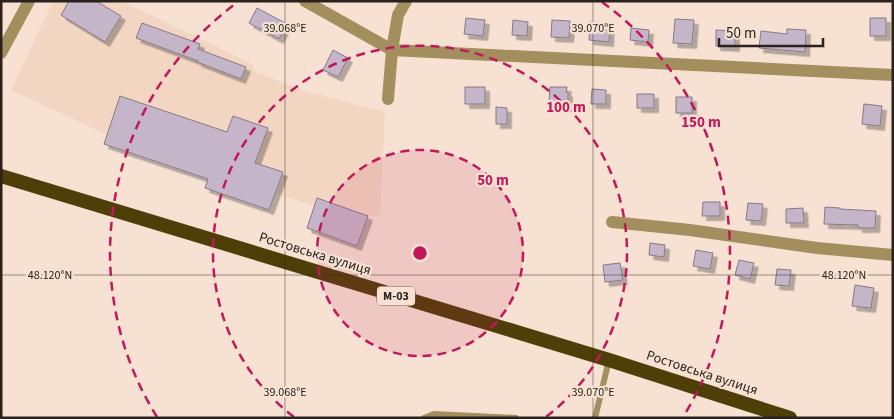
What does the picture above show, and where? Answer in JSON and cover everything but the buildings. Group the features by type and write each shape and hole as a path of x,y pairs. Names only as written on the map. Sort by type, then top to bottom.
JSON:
{"highway":[{"name":"Ростовська вулиця","path":"1,176 609,360 790,418"}],"street":[{"path":"1,53 29,1"},
{"path":"305,1 392,50 893,75"},
{"path":"388,99 392,50 398,15 406,1"},
{"path":"612,222 690,230 817,248 893,255"}],"lane":[{"path":"595,418 609,360"},
{"path":"424,418 434,414 516,418"}],"shaded area":[{"path":"53,1 122,1 252,64 255,72 305,91 385,112 380,215 368,216 357,246 307,228 314,206 276,193 269,210 205,188 209,177 107,135 11,90"}]}
